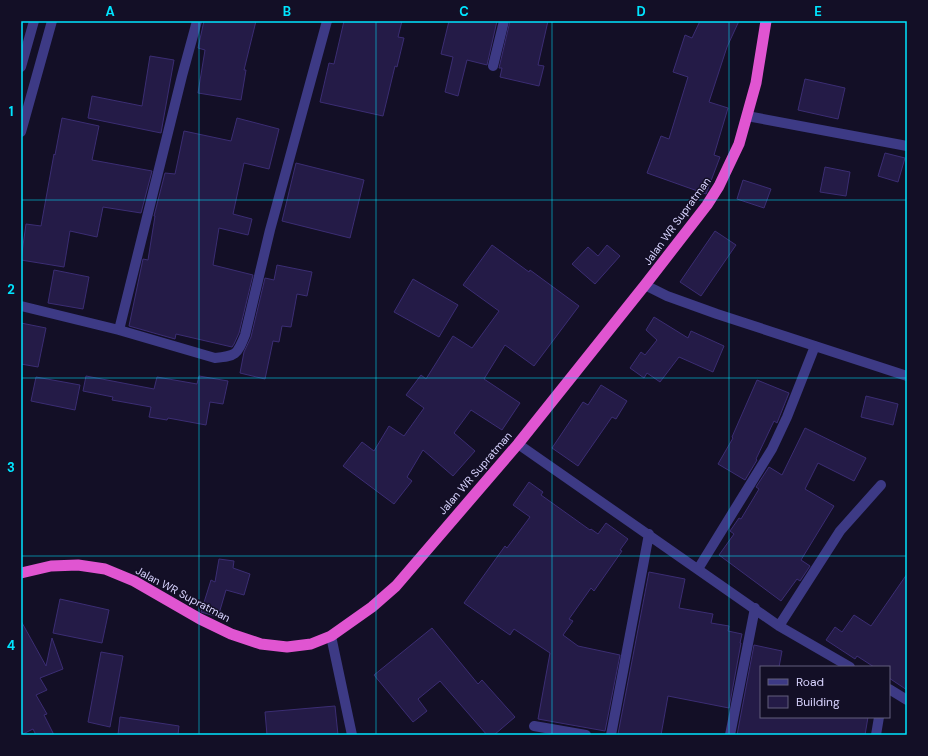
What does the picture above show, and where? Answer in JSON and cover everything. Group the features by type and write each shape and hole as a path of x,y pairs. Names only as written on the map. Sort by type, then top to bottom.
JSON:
{"highway":[{"name":"Jalan WR Supratman","path":"21,573 51,566 78,565 105,569 134,581 200,619 231,634 261,644 287,647 311,644 331,636 372,607 396,586 518,444 645,286 707,205 719,186 739,144 756,83 766,21"}],"street":[{"path":"21,132 52,21"},
{"path":"119,330 197,21"},
{"path":"21,306 119,330 215,358 230,357 239,351 245,335 270,230 327,21"},
{"path":"493,66 504,21"},
{"path":"21,67 33,25 48,34"},
{"path":"747,116 907,146"},
{"path":"645,286 717,314 907,376"},
{"path":"698,569 772,449 787,418 815,346"},
{"path":"518,444 780,626 848,666"},
{"path":"780,626 840,531 881,485"},
{"path":"611,735 649,534"},
{"path":"730,735 755,608"},
{"path":"331,636 352,735"},
{"path":"890,691 907,700"},
{"path":"876,735 879,718"},
{"path":"534,726 586,735"}],"building":[{"path":"204,21 256,21 244,70 246,70 241,100 198,93 205,50 198,48"},
{"path":"344,21 402,21 398,37 404,38 397,67 395,66 383,116 320,102 329,63 334,64"},
{"path":"449,21 497,21 487,65 467,60 458,96 445,92 453,57 441,54"},
{"path":"510,21 548,21 538,65 544,66 539,86 500,77 502,68 499,68"},
{"path":"700,21 739,21 727,47 709,102 728,108 714,155 720,157 706,194 647,173 661,136 669,139 688,77 673,72 685,35 692,38"},
{"path":"150,56 174,60 161,133 88,118 92,96 142,106"},
{"path":"805,79 845,88 838,119 798,110"},
{"path":"62,118 99,126 92,160 152,171 141,213 103,207 97,237 70,231 64,267 21,260 26,224 41,226"},
{"path":"237,118 279,129 269,169 244,163 233,214 252,219 248,235 219,228 213,265 253,275 239,333 234,344 232,347 176,334 175,339 129,326 143,259 148,260 154,216 165,173 175,174 184,131 231,141"},
{"path":"885,153 905,158 898,182 878,176"},
{"path":"296,163 364,180 350,238 282,221"},
{"path":"825,167 850,172 846,196 820,192"},
{"path":"743,180 771,189 764,208 737,199"},
{"path":"715,231 736,245 701,296 680,282"},
{"path":"492,245 529,272 530,270 579,306 534,366 505,345 484,379 520,403 502,430 471,410 454,433 475,451 453,476 423,450 407,477 412,481 394,504 343,466 362,442 374,451 389,426 404,436 424,408 406,395 421,375 426,379 453,336 472,348 499,311 463,285"},
{"path":"607,245 620,256 595,284 572,264 588,247 598,256"},
{"path":"277,265 312,272 307,296 297,294 291,327 282,326 279,342 273,341 265,379 240,373 244,352 251,337 265,278 274,280"},
{"path":"54,270 89,277 83,309 48,303"},
{"path":"413,279 458,305 439,337 394,312"},
{"path":"654,317 688,338 691,331 724,346 713,372 679,357 660,382 647,373 644,378 630,368 641,352 645,355 657,340 646,330"},
{"path":"21,323 46,328 38,367 21,364"},
{"path":"86,376 154,389 157,377 197,384 199,376 228,381 223,404 210,402 206,425 168,418 167,420 149,417 151,407 112,400 113,397 83,391"},
{"path":"36,377 80,385 75,410 31,401"},
{"path":"757,380 789,393 777,423 774,421 756,459 757,460 745,480 718,464 733,438 732,437"},
{"path":"601,385 627,401 616,419 612,417 578,466 552,448 583,402 588,405"},
{"path":"866,396 898,404 893,425 861,417"},
{"path":"805,428 866,458 854,481 818,463 805,489 834,506 801,560 810,566 800,581 797,579 781,601 719,555 734,534 730,531 739,518 741,519 759,489 756,487 769,467 782,475"},
{"path":"529,482 543,492 541,495 590,530 591,529 598,534 606,523 628,539 620,550 622,551 594,591 591,588 569,619 573,621 563,635 578,646 620,655 605,731 538,719 550,653 514,629 510,635 464,603 505,546 507,548 530,517 513,505"},
{"path":"219,559 234,561 233,568 250,574 244,595 226,590 218,617 201,612 211,580 215,582"},
{"path":"649,572 685,579 679,608 713,614 711,623 729,626 728,631 742,634 729,708 668,696 661,735 618,734"},
{"path":"907,574 907,690 890,679 890,666 872,666 857,656 855,659 826,640 835,627 842,632 854,615 871,626"},
{"path":"60,599 109,610 102,643 53,633"},
{"path":"21,621 46,666 52,638 63,669 40,678 47,690 36,695 47,714 44,715 54,735 36,735 33,729 21,735"},
{"path":"432,628 478,684 482,680 515,717 494,735 487,735 440,681 418,699 427,711 413,722 374,675"},
{"path":"754,645 782,651 779,666 760,666 760,718 868,718 865,735 737,735"},
{"path":"101,652 123,656 110,727 88,722"},
{"path":"335,706 338,735 267,735 265,712"},
{"path":"120,717 179,726 178,735 118,735"}]}
